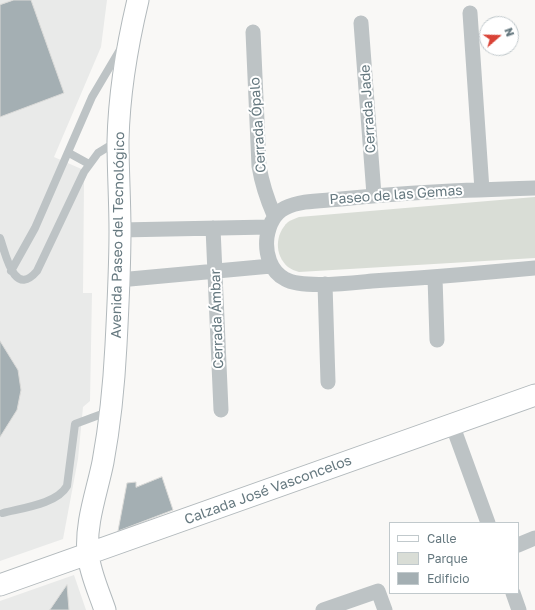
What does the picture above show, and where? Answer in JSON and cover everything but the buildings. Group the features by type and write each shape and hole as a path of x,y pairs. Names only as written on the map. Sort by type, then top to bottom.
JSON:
{"main road":[{"name":"Avenida Paseo del Tecnológico","path":"105,610 95,582 88,554 90,523 111,411 119,280 120,230 118,141 122,84 130,33 138,0"},
{"name":"Calzada José Vasconcelos","path":"0,585 535,395"}],"street":[{"path":"470,13 482,190"},
{"name":"Cerrada Jade","path":"361,22 374,195"},
{"name":"Cerrada Ópalo","path":"253,32 259,166 272,221"},
{"name":"Paseo de las Gemas","path":"120,230 213,228 272,221 285,208 298,204 374,195 535,188"},
{"path":"272,221 267,239 267,251 271,266 276,274 286,280 299,283 325,284 435,277 535,268"},
{"name":"Cerrada Ámbar","path":"213,228 221,410"},
{"path":"119,280 271,266"},
{"path":"435,277 437,340"},
{"path":"325,284 328,382"},
{"path":"452,424 488,522"},
{"path":"519,545 535,538"},
{"path":"323,610 378,591 385,610"},
{"path":"513,594 519,610"}],"lane":[{"path":"11,271 35,228 69,153 92,97 130,33"},
{"path":"0,238 11,271 15,276 26,280 32,277 37,271 89,164 98,153 118,141"},
{"path":"69,153 89,164"},
{"path":"3,513 53,499 63,492 67,486 75,424 111,411"}],"shaded area":[{"path":"0,0 107,0 101,47 54,157 86,171 84,182 83,293 92,293 90,401 83,407 78,459 63,539 0,561"},
{"path":"74,575 86,610 0,610 0,601"}],"green space":[{"path":"535,197 535,258 299,272 288,267 283,262 278,251 279,238 284,227 288,222 299,217"}]}
